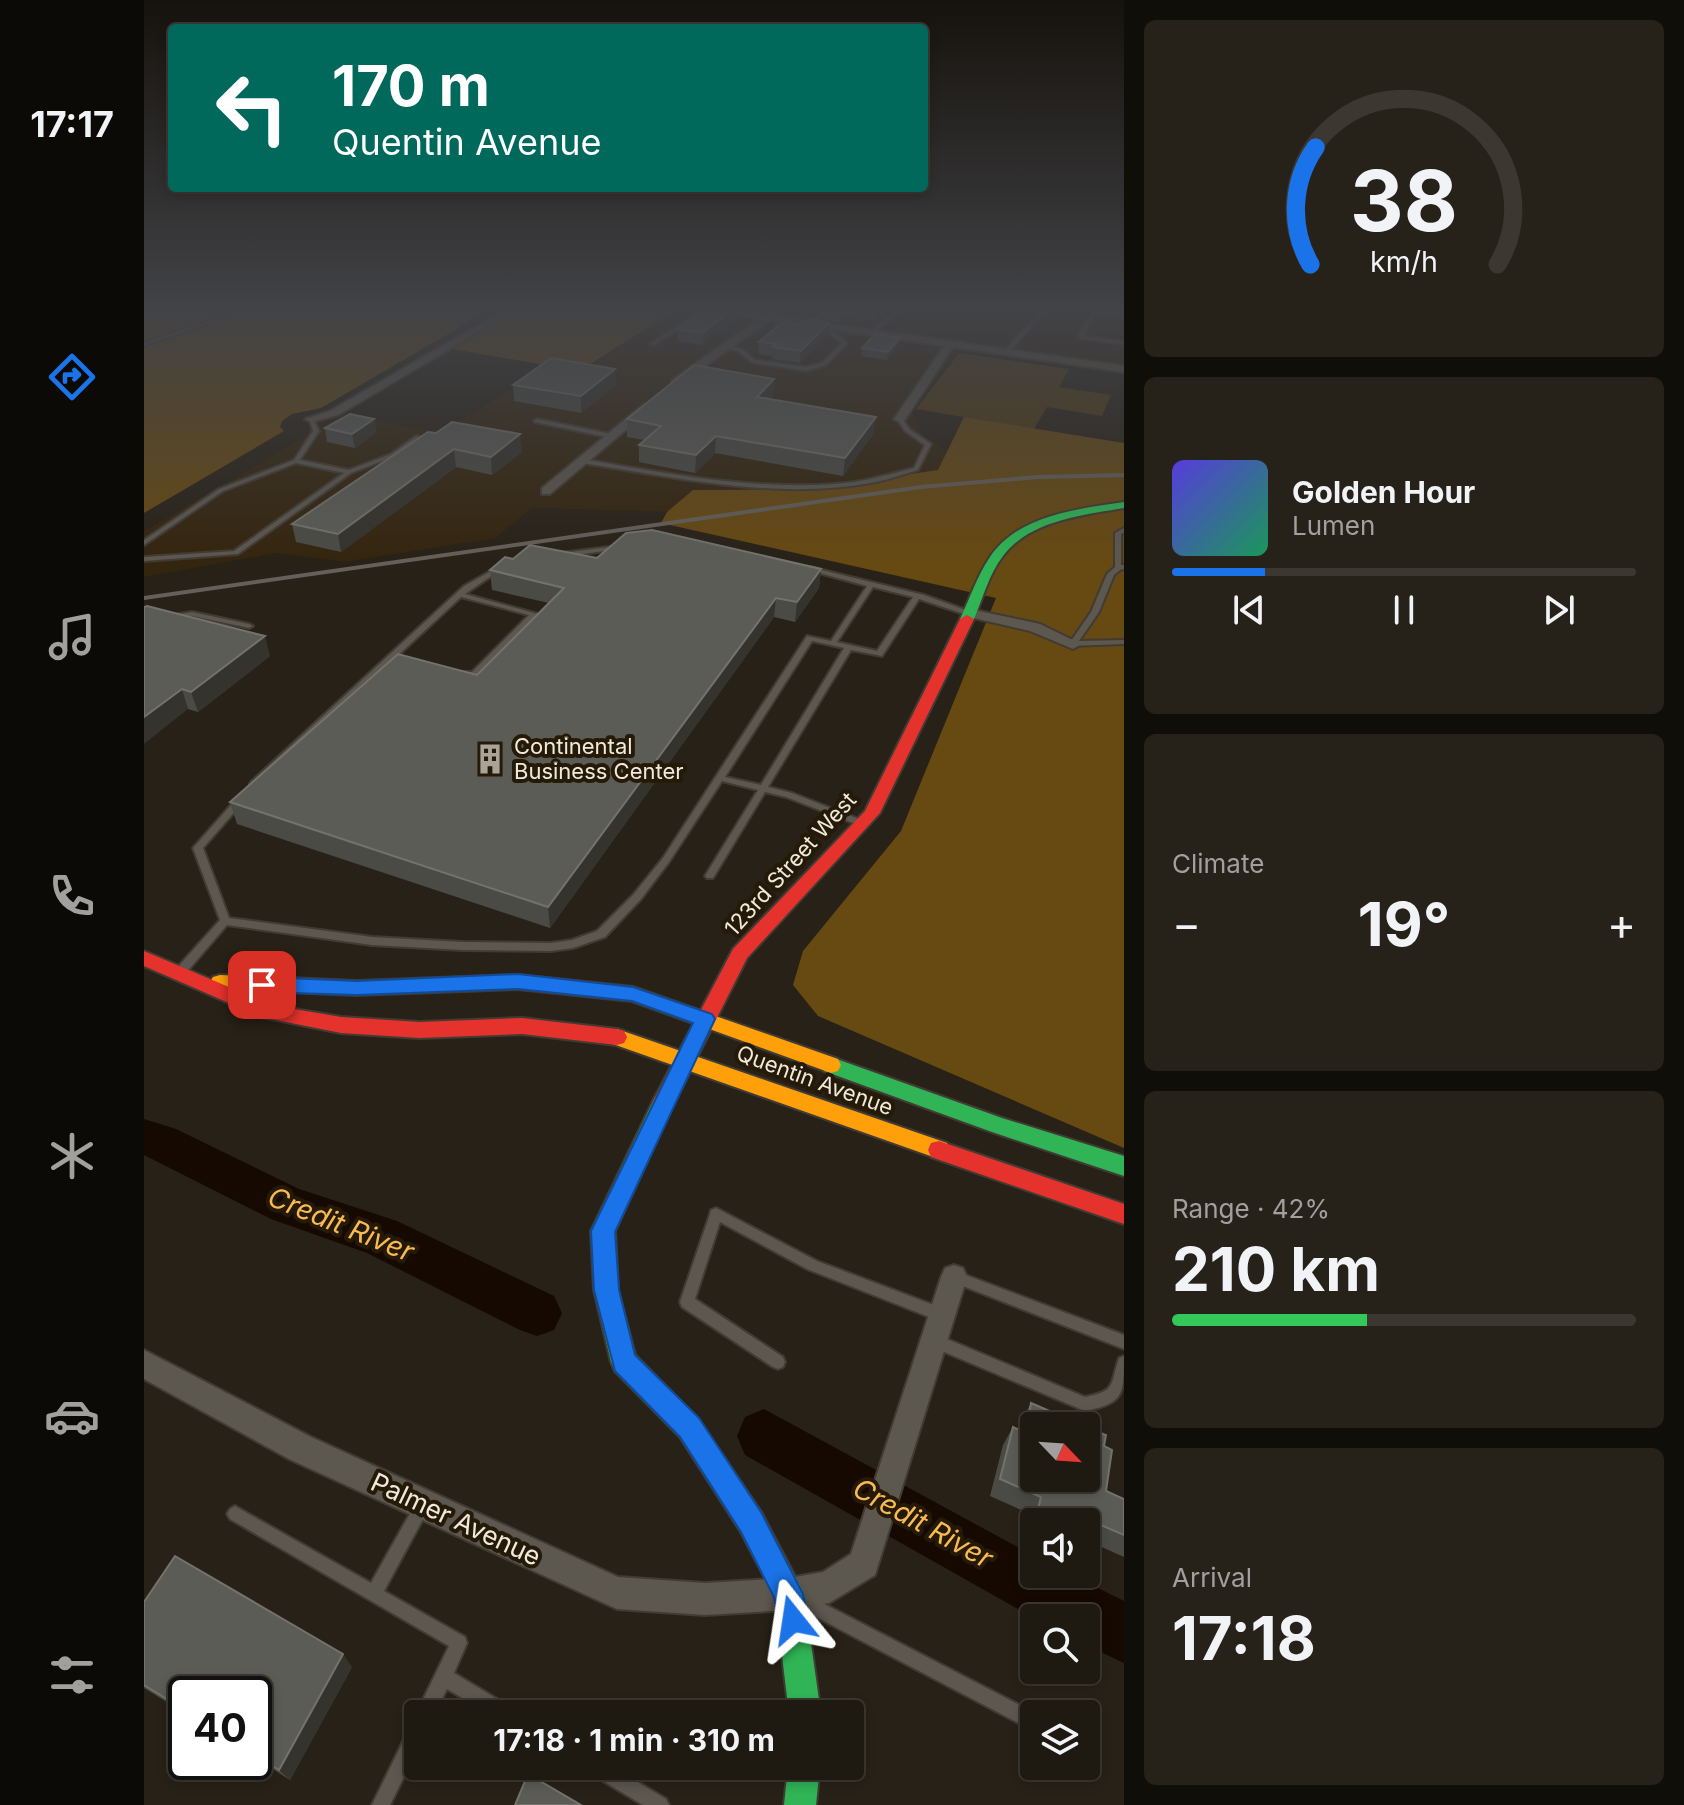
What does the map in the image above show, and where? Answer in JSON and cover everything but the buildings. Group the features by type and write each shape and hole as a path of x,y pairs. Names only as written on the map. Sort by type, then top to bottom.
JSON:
{"street":[{"path":"311,419 334,413 368,393"},
{"path":"900,419 917,393"},
{"path":"546,491 656,399"},
{"name":"123rd Street West","path":"805,1700 789,1594 751,1522 689,1428 624,1362 606,1290 603,1231 683,1059 740,954 872,813 1000,551 1021,533 1047,521 1124,505"},
{"path":"970,613 1035,627 1073,644"},
{"name":"Quentin Avenue","path":"144,958 203,981 268,1012 341,1025 420,1030 522,1026 611,1035 1124,1214"},
{"name":"Quentin Avenue","path":"203,981 357,988 518,982 633,994 1000,1126 1124,1166"},
{"name":"Palmer Avenue","path":"144,1364 300,1448 617,1593 705,1599 789,1594 829,1587 864,1564 954,1277"},
{"path":"800,1805 804,1780"}],"lane":[{"path":"296,461 316,431 311,419"},
{"path":"582,461 730,484 861,483 916,469 928,444 907,430 900,419"},
{"path":"537,421 611,436"},
{"path":"144,559 236,553 349,472 393,455 418,437"},
{"path":"144,543 221,490 296,461 349,472"},
{"path":"1073,644 1095,612 1111,574 1121,568 1118,533 1124,530"},
{"path":"551,556 631,546"},
{"path":"225,921 198,848 263,773 460,595 510,561"},
{"path":"805,568 917,596 970,613"},
{"path":"833,643 872,584"},
{"path":"449,671 474,674 534,614 460,595"},
{"path":"225,921 372,941 463,946 573,944 601,934 637,897 666,860 810,638 879,654 917,596"},
{"path":"168,618 192,614 249,626"},
{"path":"1073,644 1124,642"},
{"path":"710,876 849,647"},
{"path":"392,656 406,660"},
{"path":"719,778 789,795 863,824"},
{"path":"180,972 225,921"},
{"path":"778,1362 687,1302 716,1214 1085,1404 1106,1400 1114,1395 1121,1384 1124,1363"},
{"path":"954,1277 1124,1342"},
{"path":"374,1594 422,1504"},
{"path":"235,1514 459,1643 432,1700"},
{"path":"789,1594 1020,1715"},
{"path":"444,1677 483,1700"},
{"path":"381,1805 404,1758"},
{"path":"618,1780 660,1805"}],"shaded area":[{"path":"144,393 346,393 321,408 292,414 282,421 280,427 284,431 144,513"},
{"path":"504,393 925,393 912,411 921,433 946,451 944,469 878,486 694,490 671,512 532,508 495,538 346,562 277,553 144,577 144,531 344,414 441,433"},
{"path":"928,393 1111,395 1102,416 1047,407 1034,429 916,409"},
{"path":"964,417 1124,443 1124,1148 818,1016 793,985 803,951 901,831 996,598 661,523 667,512 693,490 808,489 938,470"}],"waterway":[{"name":"Credit River","path":"144,1137 161,1142 287,1205 380,1236 537,1313"},
{"name":"Credit River","path":"764,1436 996,1567 1124,1633"}],"railway":[{"path":"144,598 921,487 1038,477 1124,475"}],"traffic: fast":[{"path":"967,619 991,565 1013,539 1058,518 1124,505"},
{"path":"831,1065 1000,1126 1124,1166"},
{"path":"663,1103 603,1231 606,1290 624,1362 689,1428 751,1522 789,1594 803,1700"},
{"path":"800,1805 803,1780"}],"traffic: slow":[{"path":"220,982 357,988 518,982 633,994 831,1065"},
{"path":"617,1037 939,1150"}],"traffic: jam":[{"path":"663,1103 740,954 872,813 967,619"},
{"path":"144,958 268,1012 341,1025 420,1030 522,1026 617,1037"},
{"path":"939,1150 1124,1214"}],"place":[{"name":"Continental Business Center","path":"490,759"}],"route":[{"path":"262,985 357,988 518,982 633,994 705,1019 683,1059 603,1231 606,1290 624,1362 689,1428 751,1522 789,1594 793,1620"}]}
